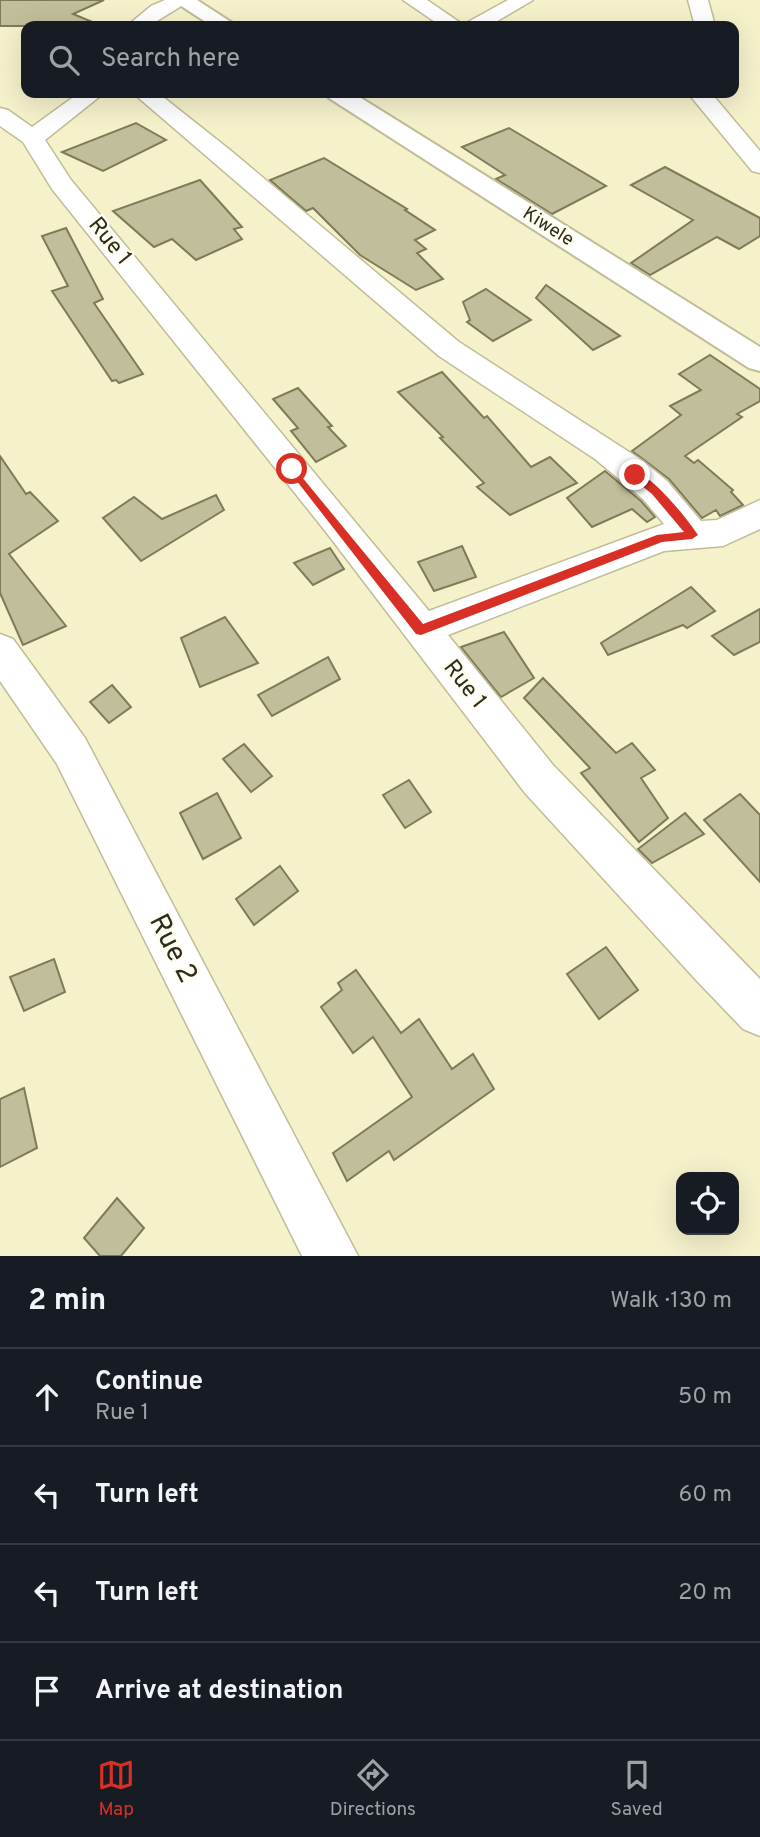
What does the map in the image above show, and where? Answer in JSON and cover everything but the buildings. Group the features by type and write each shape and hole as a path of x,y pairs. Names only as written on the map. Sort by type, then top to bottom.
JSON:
{"street":[{"path":"144,21 158,10 182,0 218,21"},
{"path":"413,0 447,21"},
{"path":"484,21 523,0"},
{"path":"698,0 704,21"},
{"path":"32,138 86,98"},
{"path":"151,98 194,130 268,197 452,352 599,447 655,491 692,535"},
{"name":"Kiwele","path":"345,98 760,361"},
{"path":"704,98 751,145 760,166"},
{"name":"Rue 1","path":"0,115 32,138 61,184 338,523 539,779 760,1012"},
{"path":"421,630 661,538 723,533 760,513"},
{"name":"Rue 2","path":"0,650 71,751 331,1256"}],"route":[{"path":"292,469 338,523 421,630 661,538 692,535 655,491 635,475"}]}
